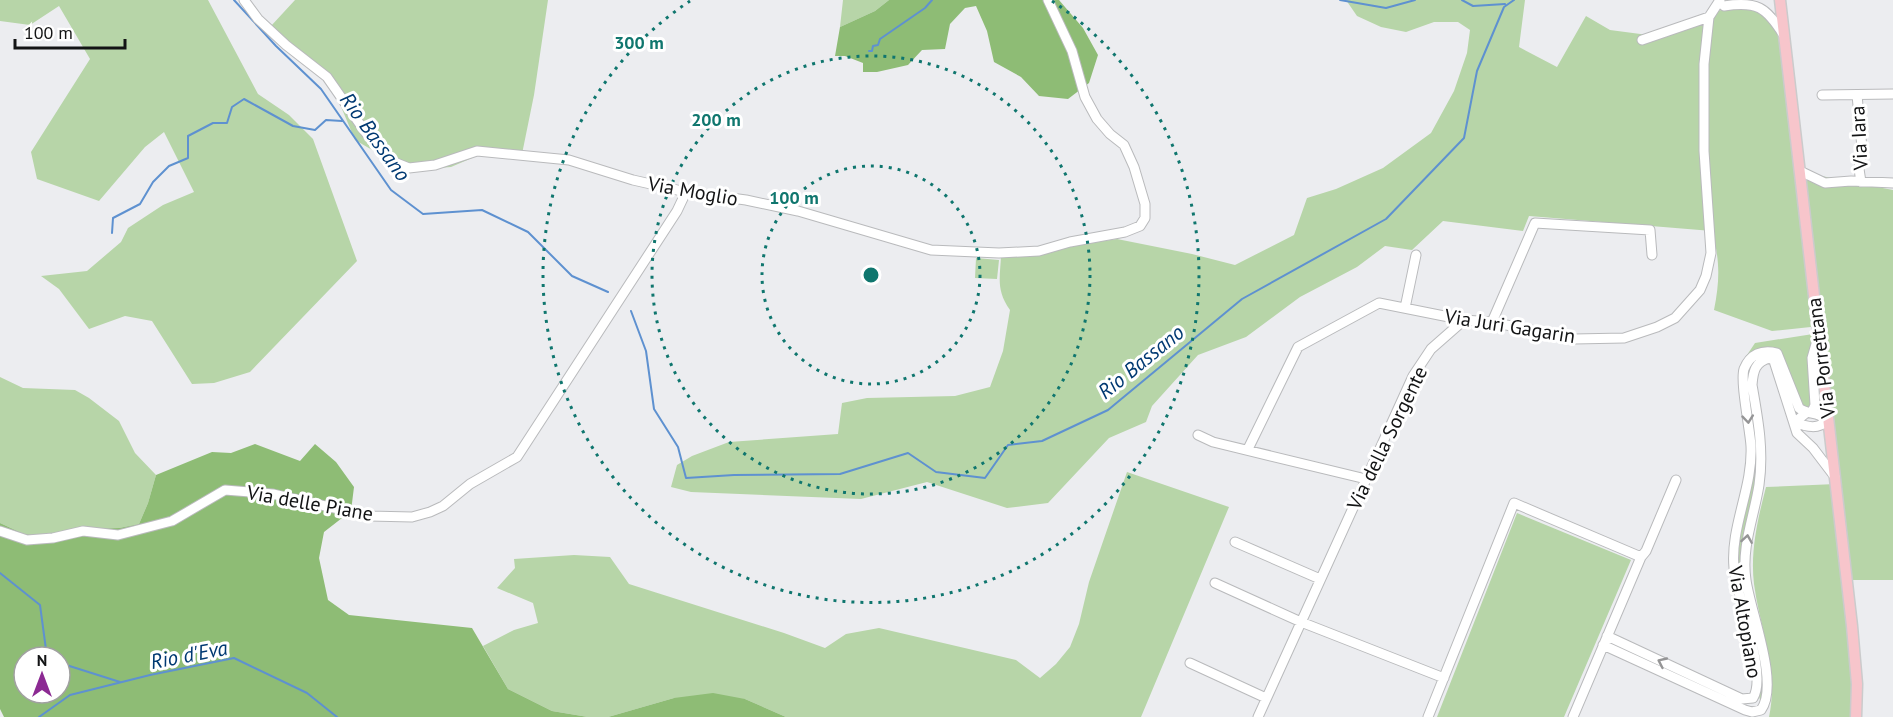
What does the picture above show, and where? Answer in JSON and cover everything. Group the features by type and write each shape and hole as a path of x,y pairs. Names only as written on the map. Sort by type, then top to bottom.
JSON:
{"main road":[{"name":"Via Porrettana","path":"1780,0 1857,684 1856,717"}],"street":[{"name":"Via Moglio","path":"244,0 258,19 286,45 327,77 366,133 389,160 409,168 435,165 477,151 569,160 633,180 686,192 746,200 798,211 931,250 999,253 1039,251 1070,242 1125,232 1140,226 1145,218 1145,204 1134,167 1124,145 1097,119 1085,97 1072,51 1048,0"},
{"path":"1642,40 1711,15 1722,3 1735,0"},
{"path":"1722,3 1758,6 1771,16 1783,34"},
{"name":"Via Juri Gagarin","path":"1248,449 1298,347 1378,303 1464,320 1492,322 1574,339 1624,338 1676,318 1700,290 1706,276 1710,254 1703,88 1705,53 1711,15"},
{"name":"Via Iara","path":"1857,94 1862,148 1861,182"},
{"path":"1822,95 1893,94"},
{"path":"1800,171 1825,183 1891,182"},
{"name":"Via delle Piane","path":"0,531 27,540 53,538 83,531 118,535 172,522 225,490 273,494 369,516 412,517 443,506 470,484 517,458 671,220 686,192"},
{"path":"1492,322 1535,224 1650,230 1652,255"},
{"path":"1405,308 1416,255"},
{"name":"Via della Sorgente","path":"1320,579 1413,376 1431,349 1464,320"},
{"path":"1795,423 1815,405 1812,358 1819,335"},
{"name":"Via Altopiano","path":"1761,713 1753,698 1757,687 1755,661 1737,588 1734,555 1750,471 1751,448 1743,377 1747,363 1755,354 1766,350 1777,352 1799,408 1809,412"},
{"name":"Via Altopiano","path":"1761,713 1767,698 1766,674 1744,564 1761,469 1761,447 1752,385 1757,365 1764,360 1770,358 1774,361 1797,433 1835,477"},
{"path":"1795,423 1814,428 1823,425 1828,420 1820,414 1809,412"},
{"path":"1808,444 1814,428"},
{"path":"1198,435 1213,442 1366,479"},
{"path":"1573,717 1676,480"},
{"path":"1428,717 1514,503 1641,557"},
{"path":"1235,542 1320,579 1258,717"},
{"path":"1215,583 1301,622 1444,678"},
{"name":"Via Altopiano","path":"1605,641 1742,699 1753,698"},
{"name":"Via Altopiano","path":"1605,641 1745,710 1761,713"},
{"path":"1190,663 1266,698"}],"green space":[{"path":"0,0 208,0 258,94 289,115 313,139 357,261 250,372 214,383 192,384 152,321 125,316 89,329 59,289 41,276 87,271 121,242 128,228 163,205 194,192 164,132 145,147 99,201 37,179 31,152 90,59 59,6 30,25 0,21"},
{"path":"295,0 548,0 534,95 522,154 486,152 451,167 412,170 355,140 329,78 271,26"},
{"path":"843,0 889,0 875,11 840,27"},
{"path":"889,0 1059,0 1083,28 1098,55 1089,83 1068,99 1039,96 1021,77 994,62 987,31 976,6 965,8 950,24 945,49 922,50 908,65 877,72 863,72 863,63 845,56 835,56 840,27 875,11"},
{"path":"1346,0 1525,0 1519,47 1557,67 1586,16 1610,30 1648,35 1721,10 1749,6 1782,27 1801,172 1893,190 1893,580 1848,580 1853,717 1769,717 1772,683 1753,572 1756,535 1766,487 1836,484 1820,326 1772,331 1714,310 1718,270 1717,251 1712,231 1529,216 1523,231 1443,221 1412,250 1385,246 1357,267 1300,297 1246,337 1198,355 1152,406 1146,422 1109,438 1048,503 1007,508 927,482 861,499 691,492 671,487 677,465 692,456 729,442 838,434 842,403 867,398 955,396 990,387 1003,351 1010,310 1001,290 1001,256 1117,239 1235,265 1294,235 1307,198 1336,189 1383,168 1431,133 1454,91 1467,53 1470,30 1458,22 1434,22 1406,32 1381,27 1357,16"},
{"path":"976,258 999,260 997,279 975,278"},
{"path":"1813,334 1810,348 1812,403 1808,409 1805,409 1797,397 1782,354 1747,360 1745,358 1755,343"},
{"path":"1770,353 1777,355 1799,415 1796,417 1778,361 1772,356 1758,361 1751,370 1750,388 1757,424 1758,465 1755,492 1744,543 1743,569 1748,602 1765,671 1762,704 1759,695 1756,647 1738,574 1737,548 1751,480 1754,453 1746,376 1754,360"},
{"path":"0,377 23,388 75,390 119,421 135,453 156,475 139,524 119,528 81,529 45,536 24,534 0,523"},
{"path":"255,444 300,461 315,444 336,462 354,487 351,511 324,532 319,558 328,600 349,615 472,628 508,689 552,711 588,717 4,717 0,709 0,523 24,534 45,536 81,529 119,528 139,524 156,475 212,452 231,453"},
{"path":"1127,472 1229,507 1141,717 786,717 745,699 674,698 608,717 588,717 552,711 508,689 483,646 514,630 538,623 533,603 497,588 515,568 514,559 574,555 610,557 629,584 825,648 846,634 879,628 1016,660 1040,678 1070,647 1079,624 1089,582"},
{"path":"1517,513 1631,560 1564,717 1437,717"},
{"path":"713,693 745,699 786,717 608,717 674,698"}],"waterway":[{"name":"Rio Bassano","path":"234,0 276,46 321,89 391,190 423,214 482,210 528,232 572,276 608,292"},
{"path":"869,51 872,51 873,46 878,45 880,39 925,8 932,0"},
{"path":"1340,0 1386,8 1415,0"},
{"path":"1462,0 1473,6 1505,4"},
{"name":"Rio Bassano","path":"631,311 646,351 654,409 678,447 686,478 840,474 908,453 936,472 985,478 1008,445 1042,441 1108,410 1242,299 1386,219 1464,138 1477,71 1504,7 1514,0"},
{"path":"112,233 113,218 140,204 153,182 169,166 188,158 188,136 213,123 227,123 232,107 244,99 293,126 315,130 326,120 342,121"},
{"path":"0,573 40,605 45,645"},
{"name":"Rio d'Eva","path":"39,717 70,695 150,675 234,658 307,693 337,717"},
{"path":"72,667 120,682"}]}
